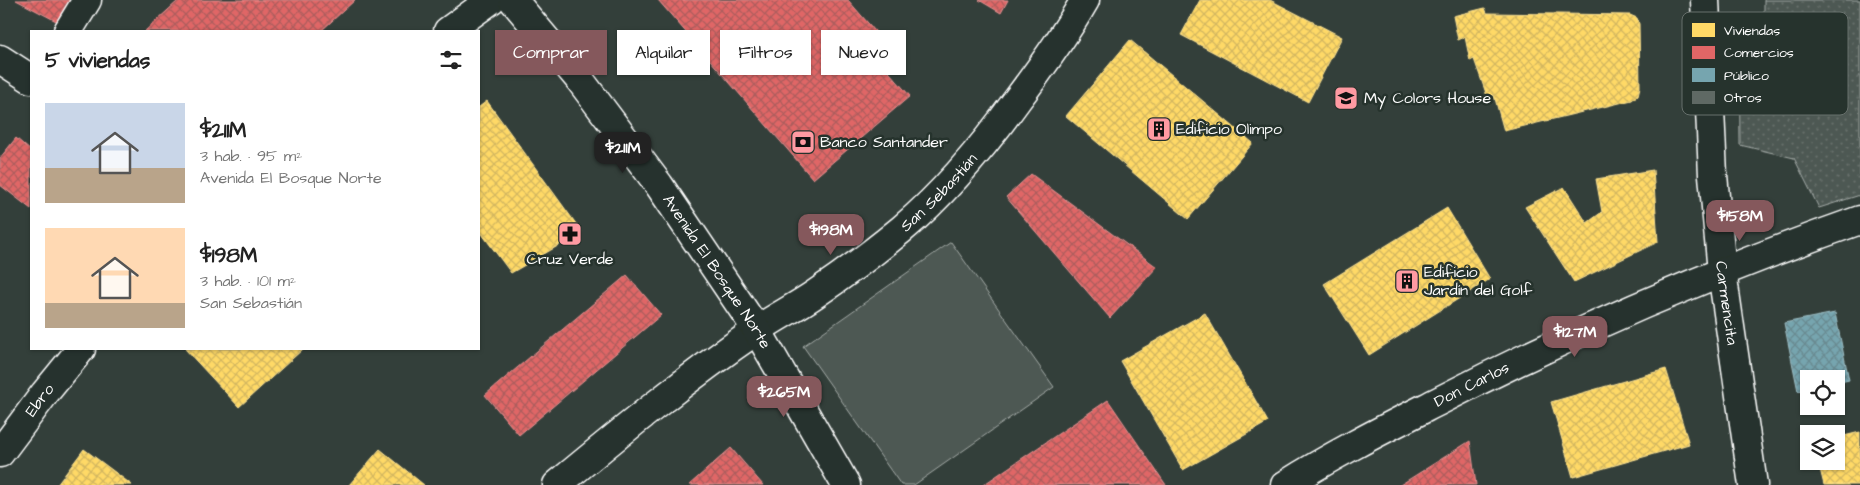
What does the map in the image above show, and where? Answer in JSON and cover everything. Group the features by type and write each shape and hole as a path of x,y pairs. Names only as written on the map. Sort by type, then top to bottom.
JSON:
{"street":[{"path":"69,30 86,0"},
{"path":"449,30 491,0"},
{"name":"Avenida El Bosque Norte","path":"513,0 580,80 653,178 757,330 846,485"},
{"name":"San Sebastián","path":"557,485 612,440 757,330 815,294 879,247 917,215 955,178 983,146 1032,80 1085,0"},
{"path":"0,58 30,78"},
{"name":"Carmencita","path":"1710,115 1713,175 1722,272 1753,485"},
{"name":"Don Carlos","path":"1285,485 1384,429 1475,382 1584,331 1722,272 1860,220"},
{"name":"Ebro","path":"0,453 44,392 80,350"}],"shaded area":[{"path":"1764,0 1860,0 1860,195 1819,208 1794,158 1740,145 1740,115 1848,115 1848,12 1764,12"},
{"path":"951,242 1054,387 914,485 901,485 803,346"}],"building: Viviendas":[{"path":"1200,0 1270,0 1342,37 1308,102 1181,35"},
{"path":"1485,8 1487,13 1630,15 1637,18 1639,24 1640,87 1638,95 1632,100 1504,131 1494,95 1487,96 1474,59 1470,61 1465,37 1458,40 1453,16"},
{"name":"Edificio Olimpo","path":"1130,40 1253,143 1188,219 1066,116"},
{"path":"487,101 582,232 511,273 480,231 480,106"},
{"path":"1653,170 1658,242 1574,282 1525,207 1564,187 1587,223 1602,212 1596,179"},
{"name":"Edificio Jardín del Golf","path":"1447,208 1490,279 1369,355 1324,284"},
{"path":"1205,313 1268,422 1183,470 1120,361"},
{"path":"186,350 302,350 239,407"},
{"path":"1666,369 1689,444 1573,477 1551,402"},
{"path":"1860,432 1860,485 1824,485 1820,470 1845,470 1845,436"},
{"path":"84,449 132,485 57,485"},
{"path":"380,449 424,485 349,485"}],"building: Comercios":[{"path":"16,0 70,0 58,22"},
{"path":"179,0 355,0 322,30 146,30"},
{"path":"658,0 848,0 874,30 821,30 821,75 892,75 910,96 813,179 723,75 811,75 811,30 720,30 720,72 710,60 710,30 684,30"},
{"path":"979,0 1008,0 1001,13"},
{"path":"16,138 30,150 30,208 0,185 0,158"},
{"path":"1031,174 1157,267 1110,318 1006,197"},
{"path":"627,275 661,315 519,435 485,395"},
{"path":"1108,400 1166,485 983,485"},
{"path":"1470,441 1476,485 1400,485"},
{"path":"731,448 763,485 689,485"}],"building: Público":[{"path":"1835,313 1849,380 1845,381 1845,370 1800,370 1800,391 1798,391 1784,323"}],"place":[{"name":"My Colors House","path":"1346,98"},
{"name":"Edificio Olimpo","path":"1159,129"},
{"name":"Banco Santander","path":"803,142"},
{"name":"Cruz Verde","path":"570,234"},
{"name":"Edificio Jardín del Golf","path":"1407,281"}]}
